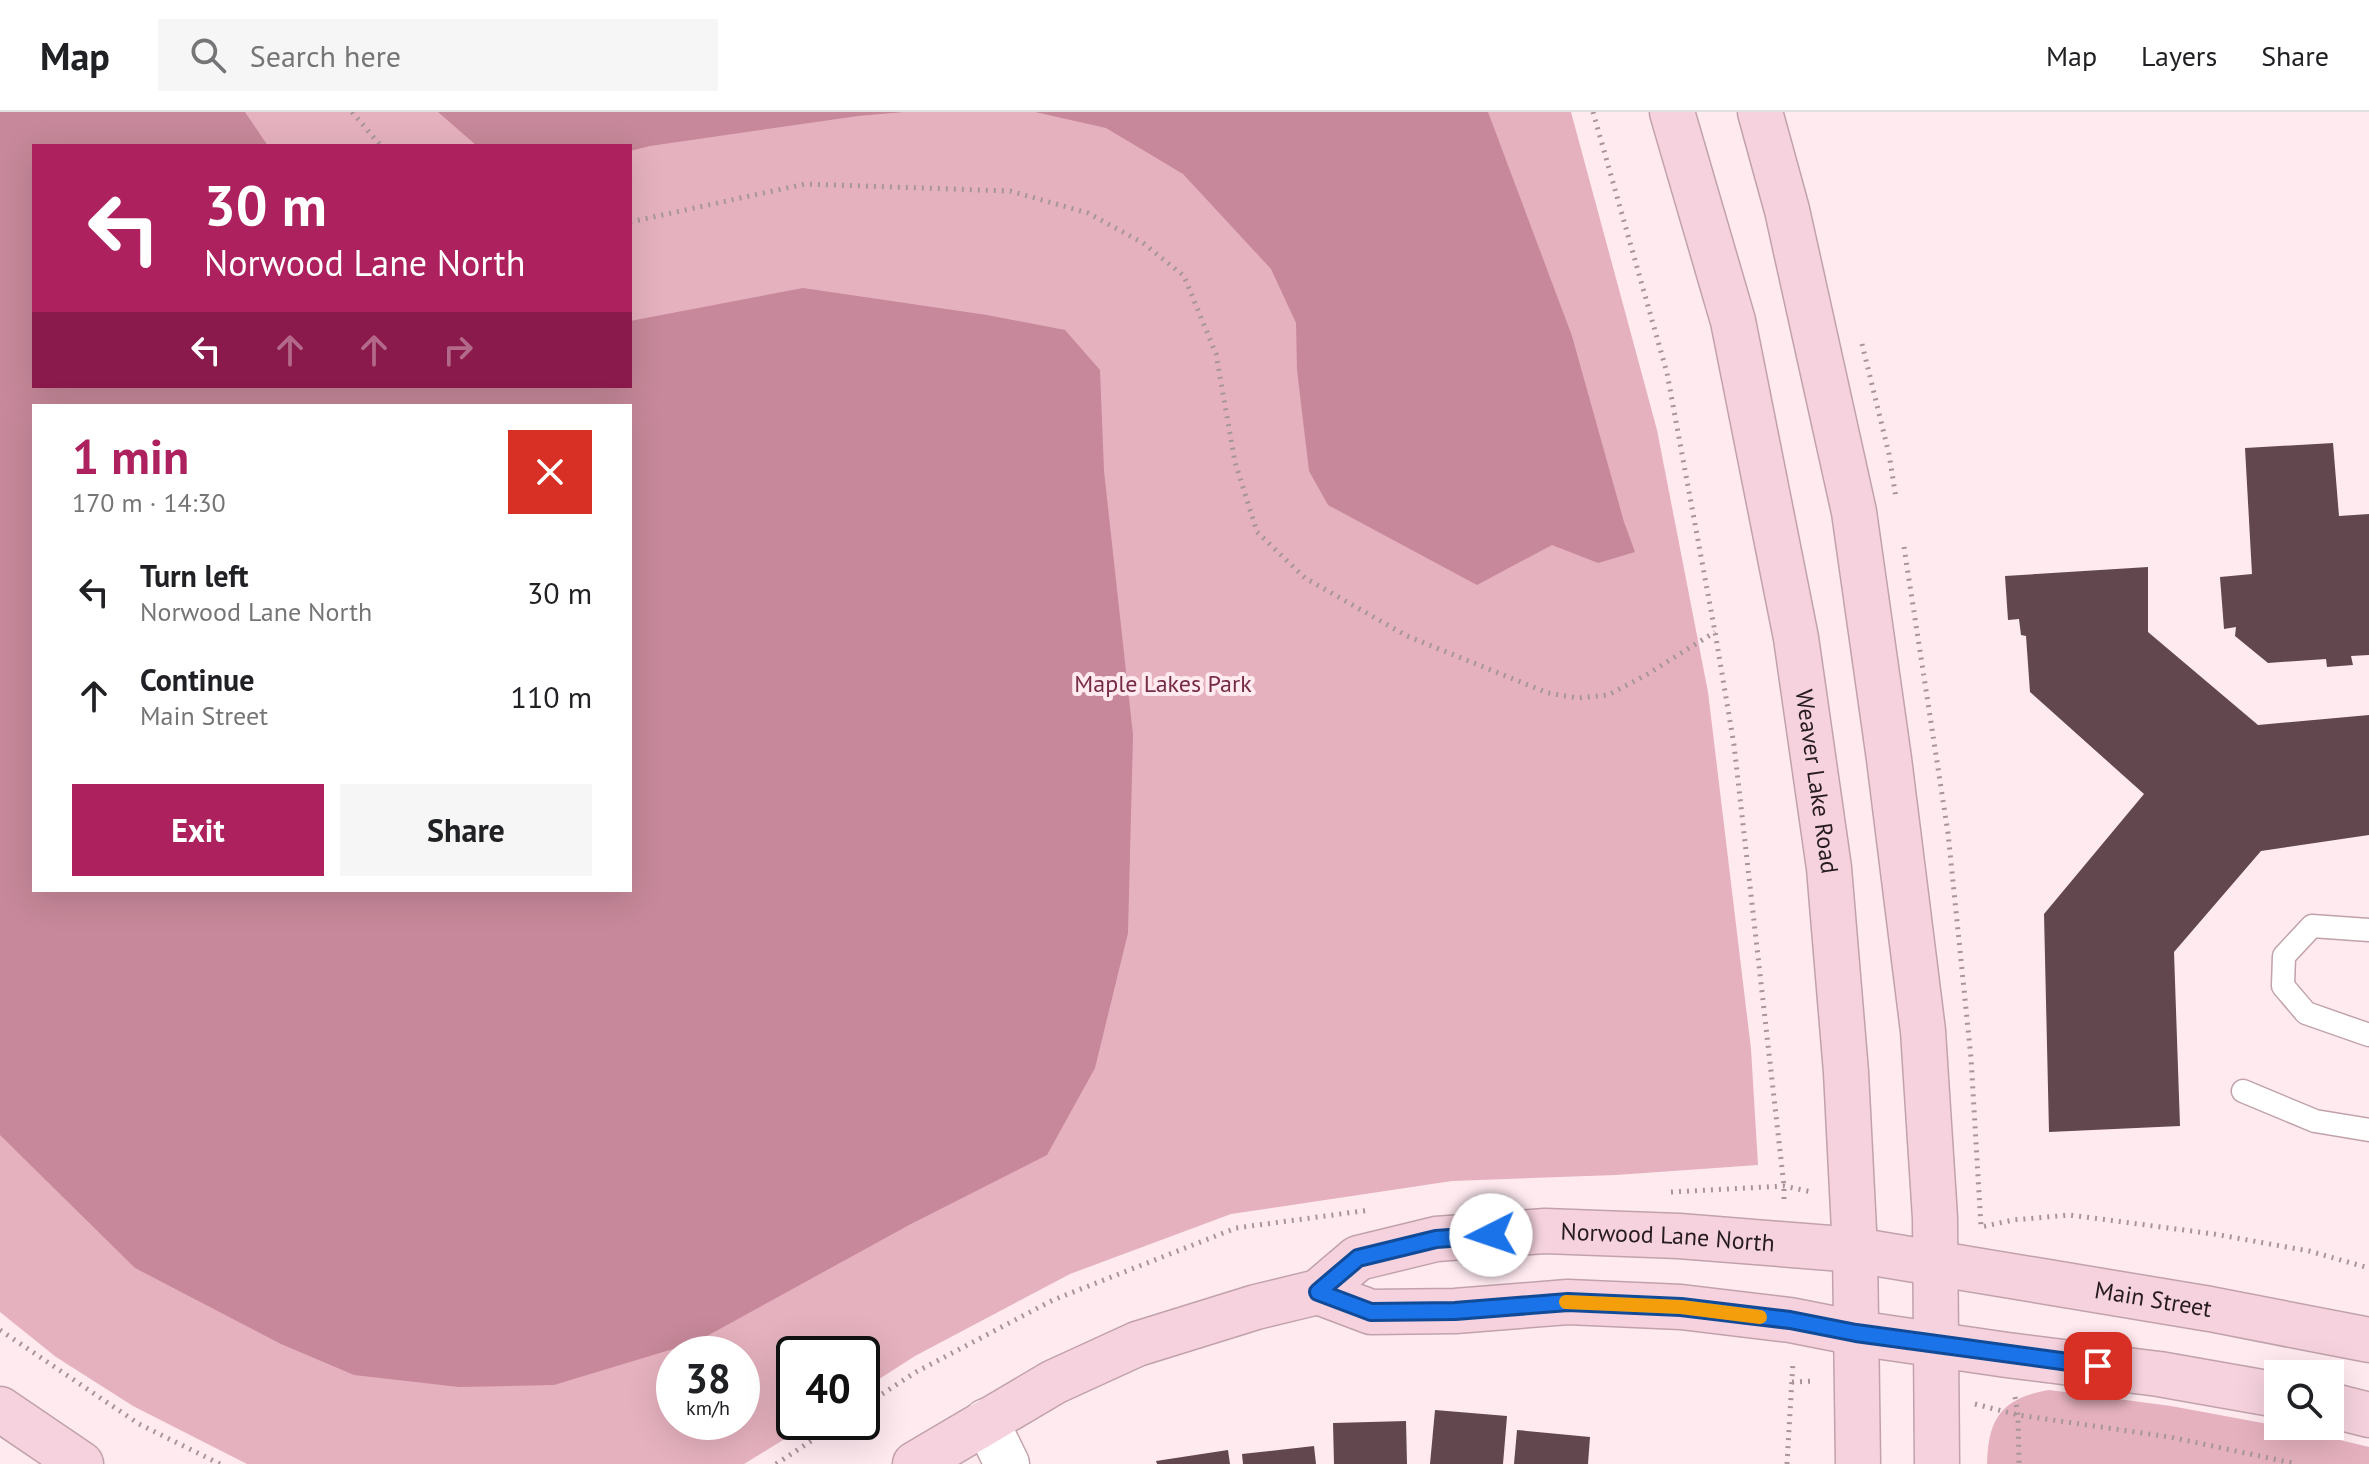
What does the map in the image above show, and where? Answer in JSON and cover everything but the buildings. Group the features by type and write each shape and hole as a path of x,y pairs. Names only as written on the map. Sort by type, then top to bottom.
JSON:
{"main road":[{"name":"Weaver Lake Road","path":"1672,112 1733,321 1796,638 1829,868 1846,1072 1855,1250 1858,1464"},
{"path":"1760,112 1787,210 1854,512 1889,759 1923,1031 1936,1264 1937,1464"},
{"name":"Norwood Lane North","path":"915,1464 1054,1382 1137,1344 1256,1307 1318,1292 1358,1258 1436,1239 1545,1231 1679,1236 1855,1250 1936,1264"},
{"name":"Main Street","path":"1936,1264 2210,1309 2369,1340"},
{"path":"1318,1292 1371,1312 1455,1311 1568,1302 1681,1307 2159,1374 2264,1393"},
{"path":"0,1409 81,1464"},
{"path":"2344,1409 2369,1415"}],"street":[{"path":"986,1421 1007,1464"}],"lane":[{"path":"2369,930 2312,926 2284,956 2283,986 2306,1013 2369,1035"},
{"path":"2243,1091 2315,1121 2369,1130"}],"path":[{"path":"352,112 379,144"},
{"path":"1593,112 1667,373 1715,632 1734,745 1784,1186"},
{"path":"632,222 805,184 1010,191 1088,213 1143,243 1184,276 1216,354 1235,462 1257,532 1305,578 1407,636 1548,693 1578,698 1608,695 1715,632"},
{"path":"1981,1227 2013,1220 2070,1215 2214,1234 2309,1251 2369,1268"},
{"path":"0,1330 139,1424 220,1464"},
{"path":"1787,1464 1792,1382"},
{"path":"2019,1464 2018,1415 2170,1437 2297,1464"},
{"path":"776,1464 813,1440"}],"green space":[{"name":"Maple Lakes Park","path":"0,112 1571,112 1657,430 1708,692 1751,1049 1758,1165 1616,1175 1452,1181 1231,1214 1070,1274 915,1356 880,1378 880,1336 776,1336 776,1440 783,1440 744,1464 247,1464 133,1406 56,1357 0,1312"},
{"path":"2049,1390 2171,1406 2264,1423 2264,1440 2340,1440 2369,1447 2369,1464 1987,1464 1990,1434 1995,1422 2009,1405"}],"shaded area":[{"path":"0,112 245,112 267,144 32,144 32,388 632,388 632,321 803,288 987,315 1065,330 1100,370 1104,471 1133,735 1128,933 1095,1068 1047,1155 909,1225 707,1336 656,1336 656,1354 554,1385 459,1387 354,1375 281,1344 135,1268 0,1135"},
{"path":"438,112 904,112 858,116 632,150 632,144 475,144"},
{"path":"1035,112 1488,112 1572,336 1635,552 1598,563 1552,545 1477,585 1328,505 1309,471 1297,370 1296,323 1271,269 1183,174 1106,128"}],"slow traffic":[{"path":"1566,1302 1681,1307 1760,1317"}],"route":[{"path":"1491,1235 1436,1239 1358,1258 1318,1292 1371,1312 1455,1311 1568,1302 1681,1307 2098,1366"}]}
